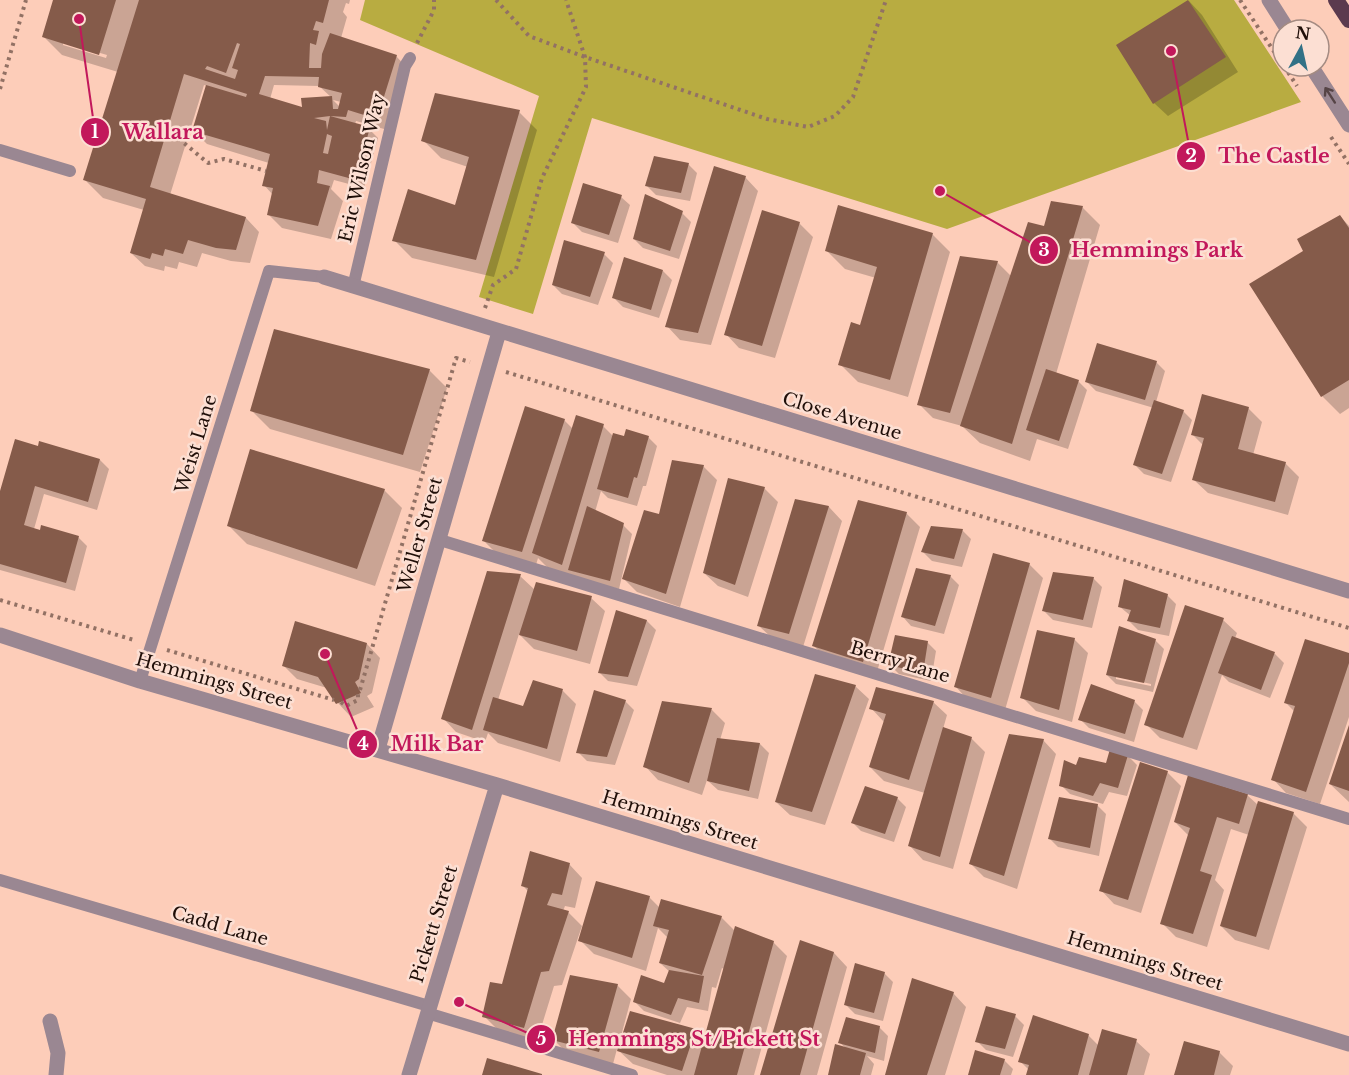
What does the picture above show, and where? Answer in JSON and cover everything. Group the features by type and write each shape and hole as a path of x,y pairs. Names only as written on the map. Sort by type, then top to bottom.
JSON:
{"highway":[{"path":"1336,0 1349,20"}],"street":[{"path":"1269,0 1280,18"},
{"path":"1319,78 1349,125"},
{"name":"Close Avenue","path":"324,277 1349,591"},
{"name":"Weller Street","path":"378,749 499,332"},
{"name":"Hemmings Street","path":"0,635 140,681 378,749 1349,1044"},
{"name":"Pickett Street","path":"409,1075 497,785"},
{"path":"50,1021 59,1060 56,1075"}],"lane":[{"name":"Eric Wilson Way","path":"353,287 405,66 410,58"},
{"path":"0,150 70,171"},
{"name":"Weist Lane","path":"140,681 269,271 324,277"},
{"name":"Berry Lane","path":"440,540 1349,819"},
{"name":"Cadd Lane","path":"0,880 428,1010 632,1075"}],"path":[{"path":"0,89 26,0"},
{"path":"410,58 434,10 434,0"},
{"path":"496,0 529,36 767,119 808,127 835,116 853,97 886,0"},
{"path":"499,332 484,306 494,285 516,269 542,178 586,87 585,57 566,0"},
{"path":"1240,0 1271,47"},
{"path":"167,129 208,164 224,159 266,171"},
{"path":"341,702 346,706 358,700 456,358 1349,628"}],"shaded area":[{"path":"365,0 1234,0 1271,56 1271,78 1285,78 1301,102 947,229 592,118 533,314 479,297 539,96 360,20"}],"building":[{"path":"53,0 116,0 99,55 42,37"},
{"path":"139,0 329,0 323,23 316,21 313,30 319,31 316,45 310,43 309,68 321,68 322,54 330,33 397,55 377,119 348,110 346,117 330,116 370,127 356,180 319,170 317,183 330,186 318,226 267,215 273,188 262,186 270,154 192,131 206,85 246,97 247,94 184,74 150,187 246,217 236,250 216,248 188,240 183,254 165,249 163,256 152,253 150,259 130,253 146,199 83,180","holes":["237,43 240,44 232,68 238,70 235,79 205,69 207,66 226,73","265,76 319,77 318,87 342,93 338,109 333,109 332,96 301,98 302,107 259,94","330,116 327,130 326,121 314,118","327,134 332,136 328,154 323,153"]},
{"path":"1188,0 1226,57 1153,104 1116,45"},
{"path":"435,93 520,110 476,260 392,241 408,189 455,205 469,157 421,141"},
{"path":"654,156 689,163 681,193 645,186"},
{"path":"714,166 746,176 698,333 665,327"},
{"path":"583,183 622,195 609,235 571,223"},
{"path":"645,194 683,211 670,251 633,239"},
{"path":"1051,201 1083,206 1012,444 960,426 1028,222 1044,226"},
{"path":"838,205 933,233 890,380 838,365 851,322 860,325 877,267 825,251"},
{"path":"762,210 800,222 762,346 724,335"},
{"path":"1340,215 1349,228 1349,380 1321,397 1249,284 1303,251 1297,239"},
{"path":"564,240 605,252 590,297 552,285"},
{"path":"960,256 998,261 950,413 917,405"},
{"path":"624,257 663,270 651,310 612,298"},
{"path":"274,329 430,369 403,455 250,411"},
{"path":"1097,343 1157,361 1145,400 1085,382"},
{"path":"1046,369 1079,380 1059,441 1026,430"},
{"path":"1202,394 1249,407 1238,449 1286,462 1275,502 1192,480 1204,438 1191,435"},
{"path":"1154,400 1184,410 1162,474 1133,465"},
{"path":"525,406 565,419 522,552 482,541"},
{"path":"576,415 604,424 562,565 532,553"},
{"path":"626,429 649,436 637,478 634,477 628,498 597,489 613,433 624,436"},
{"path":"15,439 38,446 39,441 100,459 88,502 35,486 24,525 40,530 41,525 79,536 66,583 0,564 0,491"},
{"path":"250,449 385,489 357,569 227,526"},
{"path":"672,460 704,465 666,594 622,579 644,510 659,514"},
{"path":"728,478 765,487 735,585 703,573"},
{"path":"795,499 829,506 789,634 757,626"},
{"path":"858,500 907,512 863,662 812,646"},
{"path":"587,506 624,523 610,581 568,570"},
{"path":"931,526 963,529 954,559 921,552"},
{"path":"993,553 1030,563 991,698 954,687"},
{"path":"916,568 951,575 935,626 901,617"},
{"path":"487,571 521,574 472,730 441,719"},
{"path":"1053,572 1094,577 1083,620 1042,611"},
{"path":"1124,579 1168,594 1160,628 1127,621 1131,610 1118,607"},
{"path":"536,582 592,596 577,651 519,635"},
{"path":"1185,605 1224,618 1183,738 1144,725"},
{"path":"616,610 647,620 628,677 598,673"},
{"path":"295,621 367,643 359,679 355,682 361,693 336,704 318,677 282,666"},
{"path":"1119,626 1156,639 1144,683 1106,675"},
{"path":"1037,630 1075,638 1059,710 1020,698"},
{"path":"895,635 928,641 923,673 888,665"},
{"path":"1232,636 1275,652 1261,690 1218,673"},
{"path":"1305,639 1349,653 1349,663 1306,792 1271,780 1295,706 1284,703"},
{"path":"815,674 856,685 812,812 775,802"},
{"path":"533,680 563,689 547,749 483,730 493,697 523,706"},
{"path":"1091,684 1135,700 1125,734 1078,720"},
{"path":"876,687 934,701 909,780 869,767 886,714 869,709"},
{"path":"594,690 626,700 607,757 576,753"},
{"path":"662,701 712,708 689,783 643,767"},
{"path":"1349,725 1349,791 1329,784"},
{"path":"943,727 972,737 940,857 908,846"},
{"path":"1009,734 1044,739 1004,876 969,864"},
{"path":"717,738 760,743 749,791 707,781"},
{"path":"1110,749 1128,755 1118,788 1100,783 1093,796 1059,786 1064,760 1076,765 1079,757 1106,763"},
{"path":"1140,762 1168,771 1128,900 1099,891"},
{"path":"1188,775 1248,794 1239,824 1217,817 1200,871 1212,875 1193,934 1160,924 1190,828 1174,822"},
{"path":"865,786 898,797 885,834 851,823"},
{"path":"1059,797 1098,804 1090,848 1048,839"},
{"path":"1258,801 1294,812 1256,937 1220,926"},
{"path":"530,851 570,863 562,895 552,893 547,905 569,911 549,971 541,972 524,1028 482,1017 490,982 502,984 528,888 521,886"},
{"path":"596,881 650,896 632,958 578,941"},
{"path":"661,899 722,916 702,975 659,963 669,930 653,926"},
{"path":"735,926 774,941 737,1075 694,1075"},
{"path":"800,940 834,952 800,1075 760,1075"},
{"path":"855,963 885,972 874,1013 844,1005"},
{"path":"669,970 704,976 699,1003 678,998 671,1015 633,1002 641,975 664,983"},
{"path":"570,975 618,984 599,1052 552,1040"},
{"path":"912,978 954,992 927,1075 885,1075"},
{"path":"986,1006 1016,1014 1005,1049 975,1042"},
{"path":"630,1011 696,1029 682,1071 617,1051"},
{"path":"1033,1015 1089,1034 1078,1075 1026,1075 1029,1065 1018,1062"},
{"path":"846,1017 880,1026 875,1053 838,1043"},
{"path":"1102,1029 1137,1039 1127,1075 1089,1075"},
{"path":"1184,1041 1220,1051 1214,1075 1174,1075"},
{"path":"835,1044 866,1053 860,1075 828,1075"},
{"path":"975,1050 1005,1059 1000,1075 968,1075"},
{"path":"487,1058 542,1074 542,1075 482,1075"}],"place":[{"name":"Wallara","path":"79,19"},
{"name":"The Castle","path":"1171,51"},
{"name":"Hemmings Park","path":"940,191"},
{"name":"Milk Bar","path":"325,654"},
{"name":"Hemmings St/Pickett St","path":"459,1002"}]}
